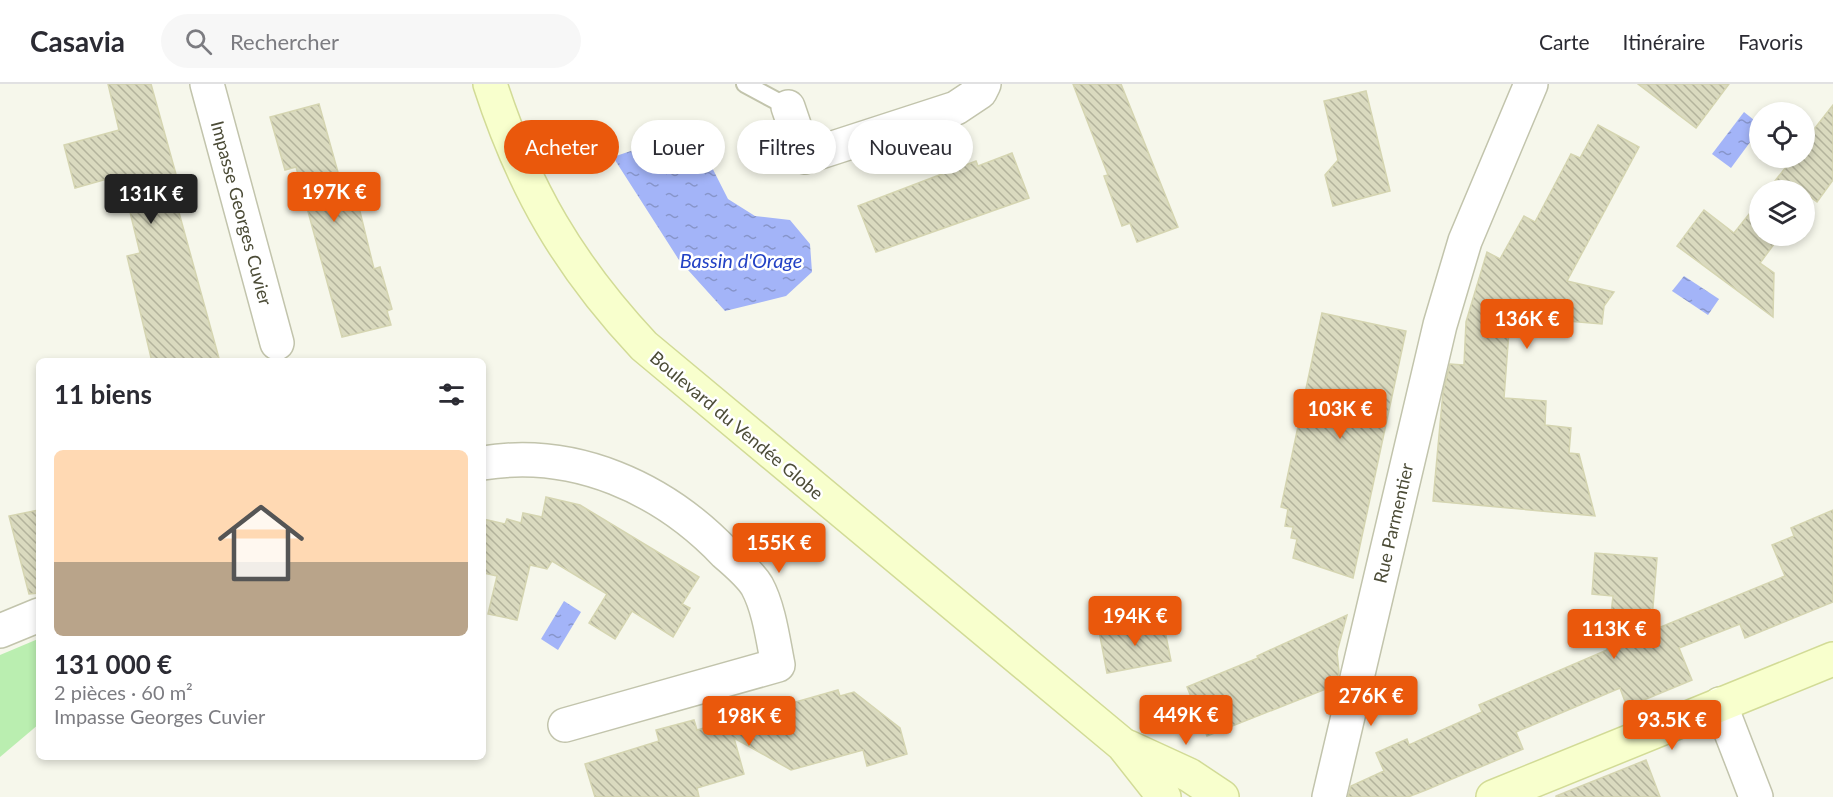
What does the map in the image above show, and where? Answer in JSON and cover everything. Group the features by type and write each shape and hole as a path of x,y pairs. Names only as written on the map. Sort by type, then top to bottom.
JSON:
{"main road":[{"name":"Boulevard du Vendée Globe","path":"490,84 517,160 561,244 599,297 644,346 1123,745 1164,797"},
{"path":"1493,797 1833,659"},
{"name":"Boulevard du Vendée Globe","path":"1123,745 1189,775 1222,797"}],"street":[{"name":"Impasse Georges Cuvier","path":"207,84 277,343"},
{"path":"788,107 806,157 956,108 980,92 984,84"},
{"name":"Rue Parmentier","path":"1329,797 1440,325 1465,241 1531,84"},
{"path":"486,463 514,460 581,465 638,486 703,529 757,585 769,623 778,665 565,725"},
{"path":"0,631 36,616"},
{"path":"1720,704 1756,797"}],"lane":[{"path":"745,84 788,107"}],"green space":[{"path":"36,640 36,727 0,757 0,655"}],"water":[{"path":"1744,112 1749,116 1749,144 1731,168 1712,154"},
{"name":"Bassin d'Orage","path":"631,151 631,174 715,174 728,199 755,216 790,220 810,244 812,272 786,296 725,311 679,260 619,166 619,155"},
{"path":"1684,276 1719,299 1708,315 1672,291"},
{"path":"564,601 581,612 558,650 541,639"}],"building":[{"path":"108,84 151,84 182,196 175,198 219,358 151,358 127,256 140,253 121,175 75,188 64,145 119,130"},
{"path":"1073,84 1121,84 1178,227 1137,242 1130,223 1122,226 1104,176 1108,175"},
{"path":"1638,84 1729,84 1696,128"},
{"path":"1366,91 1390,191 1333,206 1325,175 1338,160 1324,101"},
{"path":"319,104 344,194 355,191 374,269 380,267 392,309 387,311 391,325 342,337 296,167 285,170 270,117"},
{"path":"1833,105 1833,180 1817,202 1815,200 1815,180 1776,180 1785,168 1815,168 1815,128"},
{"path":"1598,125 1639,147 1567,281 1614,292 1604,306 1602,324 1555,320 1554,333 1509,331 1504,398 1546,401 1545,425 1571,428 1569,453 1579,454 1595,516 1433,501 1443,392 1450,364 1464,365 1466,322 1487,252 1500,259 1524,216 1535,222 1571,154 1580,158"},
{"path":"1012,153 1029,198 876,252 858,206 942,174 973,174 973,162 976,161 978,166"},
{"path":"1704,210 1734,233 1749,214 1749,246 1773,246 1760,263 1774,273 1773,317 1677,246"},
{"path":"1322,313 1406,331 1353,578 1293,558 1297,539 1291,538 1293,527 1285,526 1288,509 1281,507"},
{"path":"546,497 580,505 699,577 682,604 690,608 673,637 632,611 615,639 589,623 607,594 552,561 547,569 530,565 517,620 488,614 497,576 486,574 486,520 505,524 507,519 521,523 523,513 542,517"},
{"path":"1833,510 1833,602 1745,638 1740,624 1679,648 1692,680 1627,707 1620,688 1516,732 1523,749 1426,790 1408,797 1348,797 1351,786 1384,771 1376,753 1407,739 1409,745 1482,712 1479,705 1607,650 1613,596 1592,594 1595,553 1657,558 1651,631 1785,576 1772,545 1794,536 1791,528"},
{"path":"36,511 36,593 29,594 9,516"},
{"path":"1347,615 1337,652 1339,672 1336,685 1207,736 1187,687 1258,658 1257,656"},
{"path":"1163,621 1171,661 1107,673 1099,631"},
{"path":"838,690 840,696 854,692 900,728 907,754 867,766 863,750 791,770 734,738 744,774 697,788 699,797 595,797 585,764 659,741 656,730 694,720 697,730"},
{"path":"1646,760 1660,797 1556,797 1556,796"}]}
